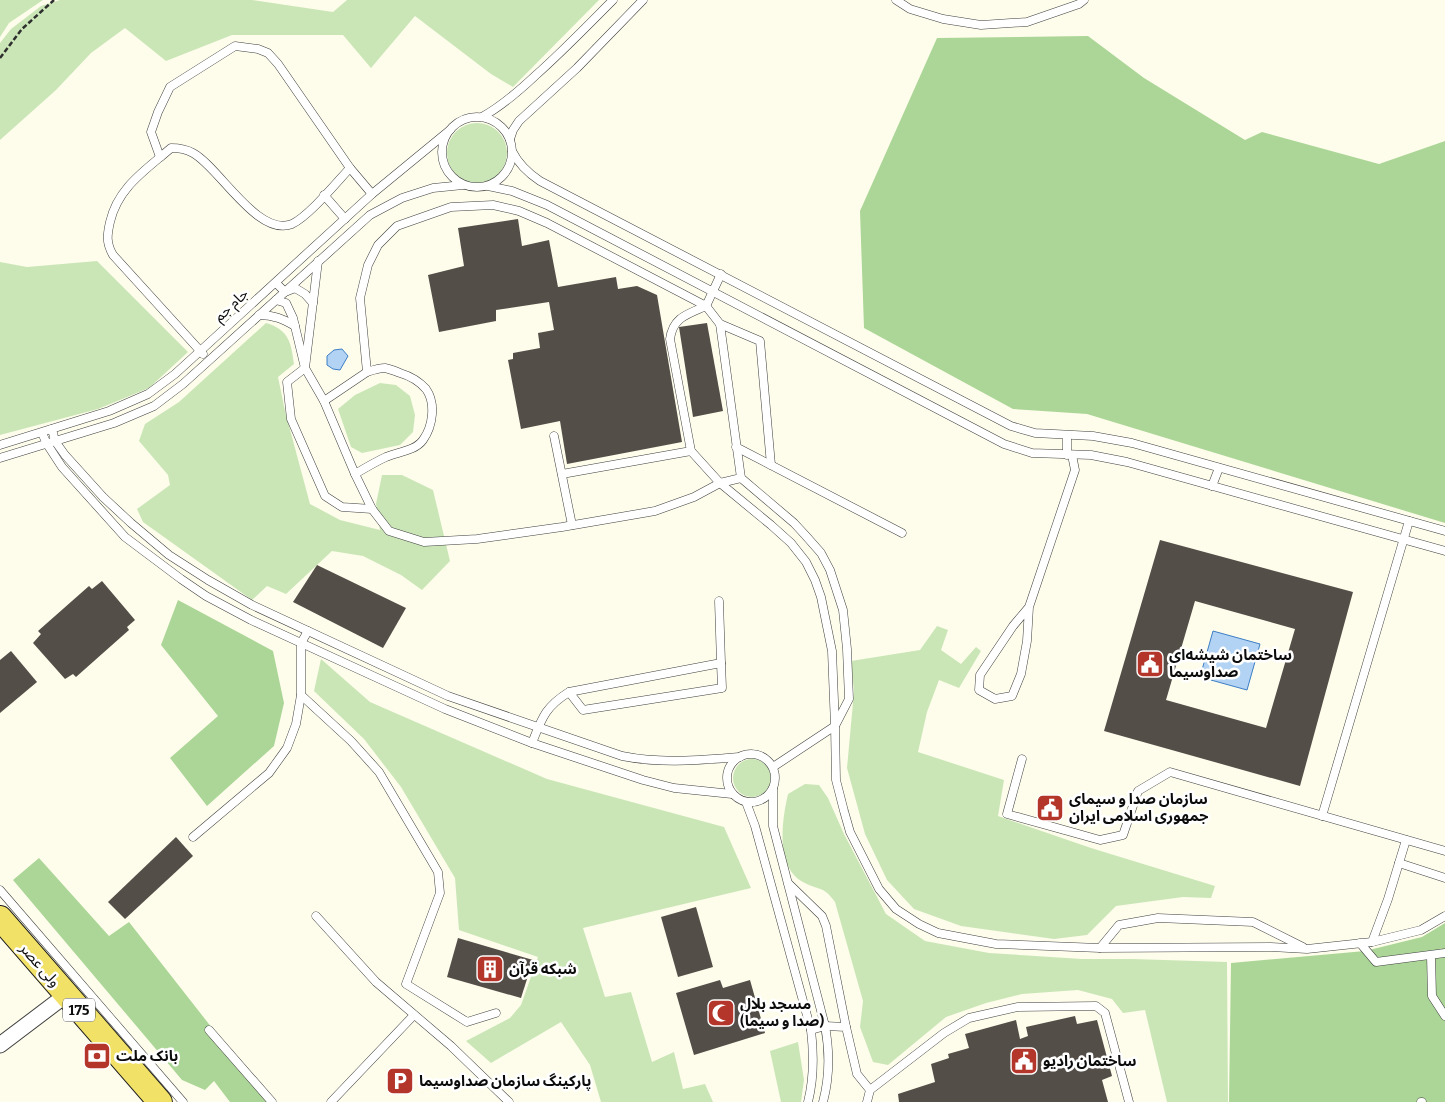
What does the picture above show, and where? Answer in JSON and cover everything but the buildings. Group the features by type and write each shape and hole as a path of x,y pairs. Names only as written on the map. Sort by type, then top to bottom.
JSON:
{"main road":[{"name":"ولی عصر","path":"0,918 160,1102"}],"street":[{"path":"0,1045 66,995"}],"lane":[{"path":"613,0 562,52 512,97 482,117 470,118 455,124 443,142 441,154 443,165 450,176 463,185 475,188 488,186 499,180 511,164 510,139 519,121 577,68 643,0"},
{"path":"896,0 910,9 943,19 980,25 1027,22 1078,4 1084,0"},
{"path":"160,157 151,132 170,87 220,54 235,46 241,46 268,53 278,64 350,168 372,194"},
{"path":"482,117 499,124 510,139"},
{"name":"جام جم","path":"0,446 109,411 148,394 201,352 372,194 450,130"},
{"path":"209,361 113,255 106,239 116,204 127,186 171,148 183,148 194,153 207,163 262,219 271,224 281,226 292,224 307,213 350,168"},
{"path":"512,152 518,163 540,181 1012,426 1035,433 1093,436 1132,443 1445,531"},
{"name":"جام جم","path":"0,458 114,424 154,406 183,384 370,215 402,198 433,188 463,185"},
{"path":"488,186 521,194 547,205 1004,444 1032,452 1091,455 1127,462 1445,551"},
{"path":"324,195 345,219"},
{"path":"367,372 360,298 368,265 378,245 397,226 451,207 494,205 519,211 548,223 706,306 720,324 760,341 771,465"},
{"path":"318,261 305,368 287,382 291,419 325,496 342,507 372,509"},
{"path":"721,274 706,306 682,316 671,330 670,339 691,451 720,483 791,543 806,562 815,580 821,597 832,651 836,780 850,832 879,889 896,909 919,924 938,933 967,940 996,944 1100,948 1272,947 1307,949 1372,942 1421,930 1445,916"},
{"path":"276,282 285,292 295,288 305,294 313,303"},
{"path":"276,300 286,303 295,326 305,368 324,401 372,509 389,531 424,542 478,539 572,525 655,511 687,499 720,483 741,478"},
{"path":"259,315 281,318 295,326"},
{"path":"720,324 741,478 794,523 821,553 830,570 843,610 849,699 835,726 773,767"},
{"path":"324,401 367,372 387,368 407,375 420,383 430,395 432,421 423,441 415,448 386,457 355,474"},
{"path":"52,429 56,442 65,455 97,490 131,523 169,555 252,605 448,696 538,729 640,760 674,762 740,757 755,754 762,756 773,767 775,782 773,789 773,826 825,1026 829,1071 823,1102"},
{"path":"42,433 62,467 120,532 142,551 206,596 251,620 445,709 532,743 642,780 674,788 732,794"},
{"path":"554,436 572,525"},
{"path":"1029,607 1013,626 980,675 979,690 995,699 1012,696 1022,674 1027,641 1029,607 1075,470 1069,455 1067,436"},
{"path":"736,447 902,533"},
{"path":"562,474 691,451"},
{"path":"1212,486 1219,468"},
{"path":"1322,816 1409,521"},
{"path":"120,532 131,523"},
{"path":"569,692 583,710 722,688 719,602"},
{"path":"192,837 269,773 287,748 296,724 301,696 301,643 308,631"},
{"path":"832,651 847,650"},
{"path":"532,743 547,708 569,692 721,663"},
{"path":"301,696 351,740 378,772 438,872 440,893 406,984 467,1022 496,1013"},
{"path":"740,757 734,761 727,774 727,781 732,794 738,799 754,803 768,796 773,789"},
{"path":"1022,759 1007,814 1100,840 1123,835 1138,791 1170,772 1445,851"},
{"path":"746,802 755,826 811,1030 813,1074 808,1102"},
{"path":"1372,942 1388,899 1406,840"},
{"path":"1399,863 1445,878"},
{"path":"787,882 822,916 826,926 857,1074 870,1090"},
{"path":"0,890 184,1102"},
{"path":"778,911 794,908"},
{"path":"316,916 376,982 452,1046 509,1102"},
{"path":"1100,948 1119,925 1158,918 1253,922 1307,949"},
{"path":"1360,943 1376,962 1445,953"},
{"path":"1431,956 1432,996 1445,1016"},
{"path":"868,1102 870,1090 944,1033 969,1018 1018,1007 1096,1006 1105,1013 1129,1102"},
{"path":"331,1102 414,1015"},
{"path":"811,1030 825,1026 846,1027"},
{"path":"209,1030 272,1102"}],"path":[{"path":"0,58 22,29 54,0"}],"green space":[{"path":"0,0 43,0 9,23 0,37"},
{"path":"60,0 252,0 333,12 347,0 599,0 513,87 491,74 415,16 371,68 343,35 232,35 166,61 125,28 91,53 56,90 0,140 0,43 11,29 41,6"},
{"path":"1088,36 1144,78 1245,140 1262,132 1379,164 1445,141 1445,523 1087,414 1013,409 864,328 860,211 937,38"},
{"path":"471,123 483,123 494,128 502,136 507,147 505,165 494,178 483,183 471,183 460,178 452,170 447,159 447,147 452,136 460,128"},
{"path":"97,261 188,352 149,388 98,409 0,435 0,262 27,267"},
{"path":"266,323 280,329 284,333 292,349 294,364 278,377 285,411 310,504 340,520 380,530 376,504 382,475 402,475 433,490 450,561 422,590 401,575 363,556 332,551 286,594 267,586 252,600 143,522 137,509 170,485 168,475 139,441 145,424 179,402"},
{"path":"380,383 396,385 410,396 415,415 413,432 400,445 362,453 351,447 338,409 355,395"},
{"path":"178,600 273,651 284,703 274,746 207,806 170,758 218,716 161,645"},
{"path":"937,626 948,630 941,650 961,664 976,647 981,651 959,688 939,680 927,712 918,752 1004,780 998,816 1091,848 1215,886 1211,898 1183,897 1116,906 1087,935 1054,939 961,926 914,909 887,880 865,834 847,768 854,692 851,661 920,650"},
{"path":"321,659 370,702 547,779 724,827 751,888 583,928 605,997 631,992 652,1062 674,1052 683,1089 705,1084 713,1102 601,1102 590,1065 561,1022 491,1063 466,1041 510,1018 521,1005 538,957 459,930 455,878 401,787 364,739 314,691"},
{"path":"752,759 759,760 765,765 770,771 770,785 765,791 759,796 752,797 745,796 739,791 734,785 733,778 734,771 739,765 745,760"},
{"path":"805,784 819,785 828,798 844,834 886,914 925,941 989,953 1082,959 1227,962 1228,1102 1167,1102 1145,1010 1123,1013 1112,999 1078,990 1022,994 986,1003 946,1017 888,1065 873,1062 860,1027 863,1001 835,902 824,891 808,885 794,875 788,866 784,854 783,829 788,794"},
{"path":"39,858 109,936 129,922 270,1102 230,1102 214,1081 205,1090 182,1080 13,880"},
{"path":"1445,923 1445,1102 1229,1102 1231,963 1365,951 1422,937"},
{"path":"798,1042 804,1080 801,1102 781,1102 770,1051"}],"water":[{"path":"342,349 348,356 340,370 333,369 327,365 327,356 334,350"},
{"path":"1213,631 1260,644 1247,690 1200,677"}],"place":[{"name":"ساختمان شیشه‌ای صداوسیما","path":"1150,664"},
{"name":"سازمان صدا و سیمای جمهوری اسلامی ایران","path":"1050,808"},
{"name":"شبکه قرآن","path":"490,969"},
{"name":"مسجد بلال (صدا و سیما)","path":"721,1013"},
{"name":"بانک ملت","path":"97,1056"},
{"name":"ساختمان رادیو","path":"1024,1061"},
{"name":"پارکینگ سازمان صداوسیما","path":"400,1081"}]}
